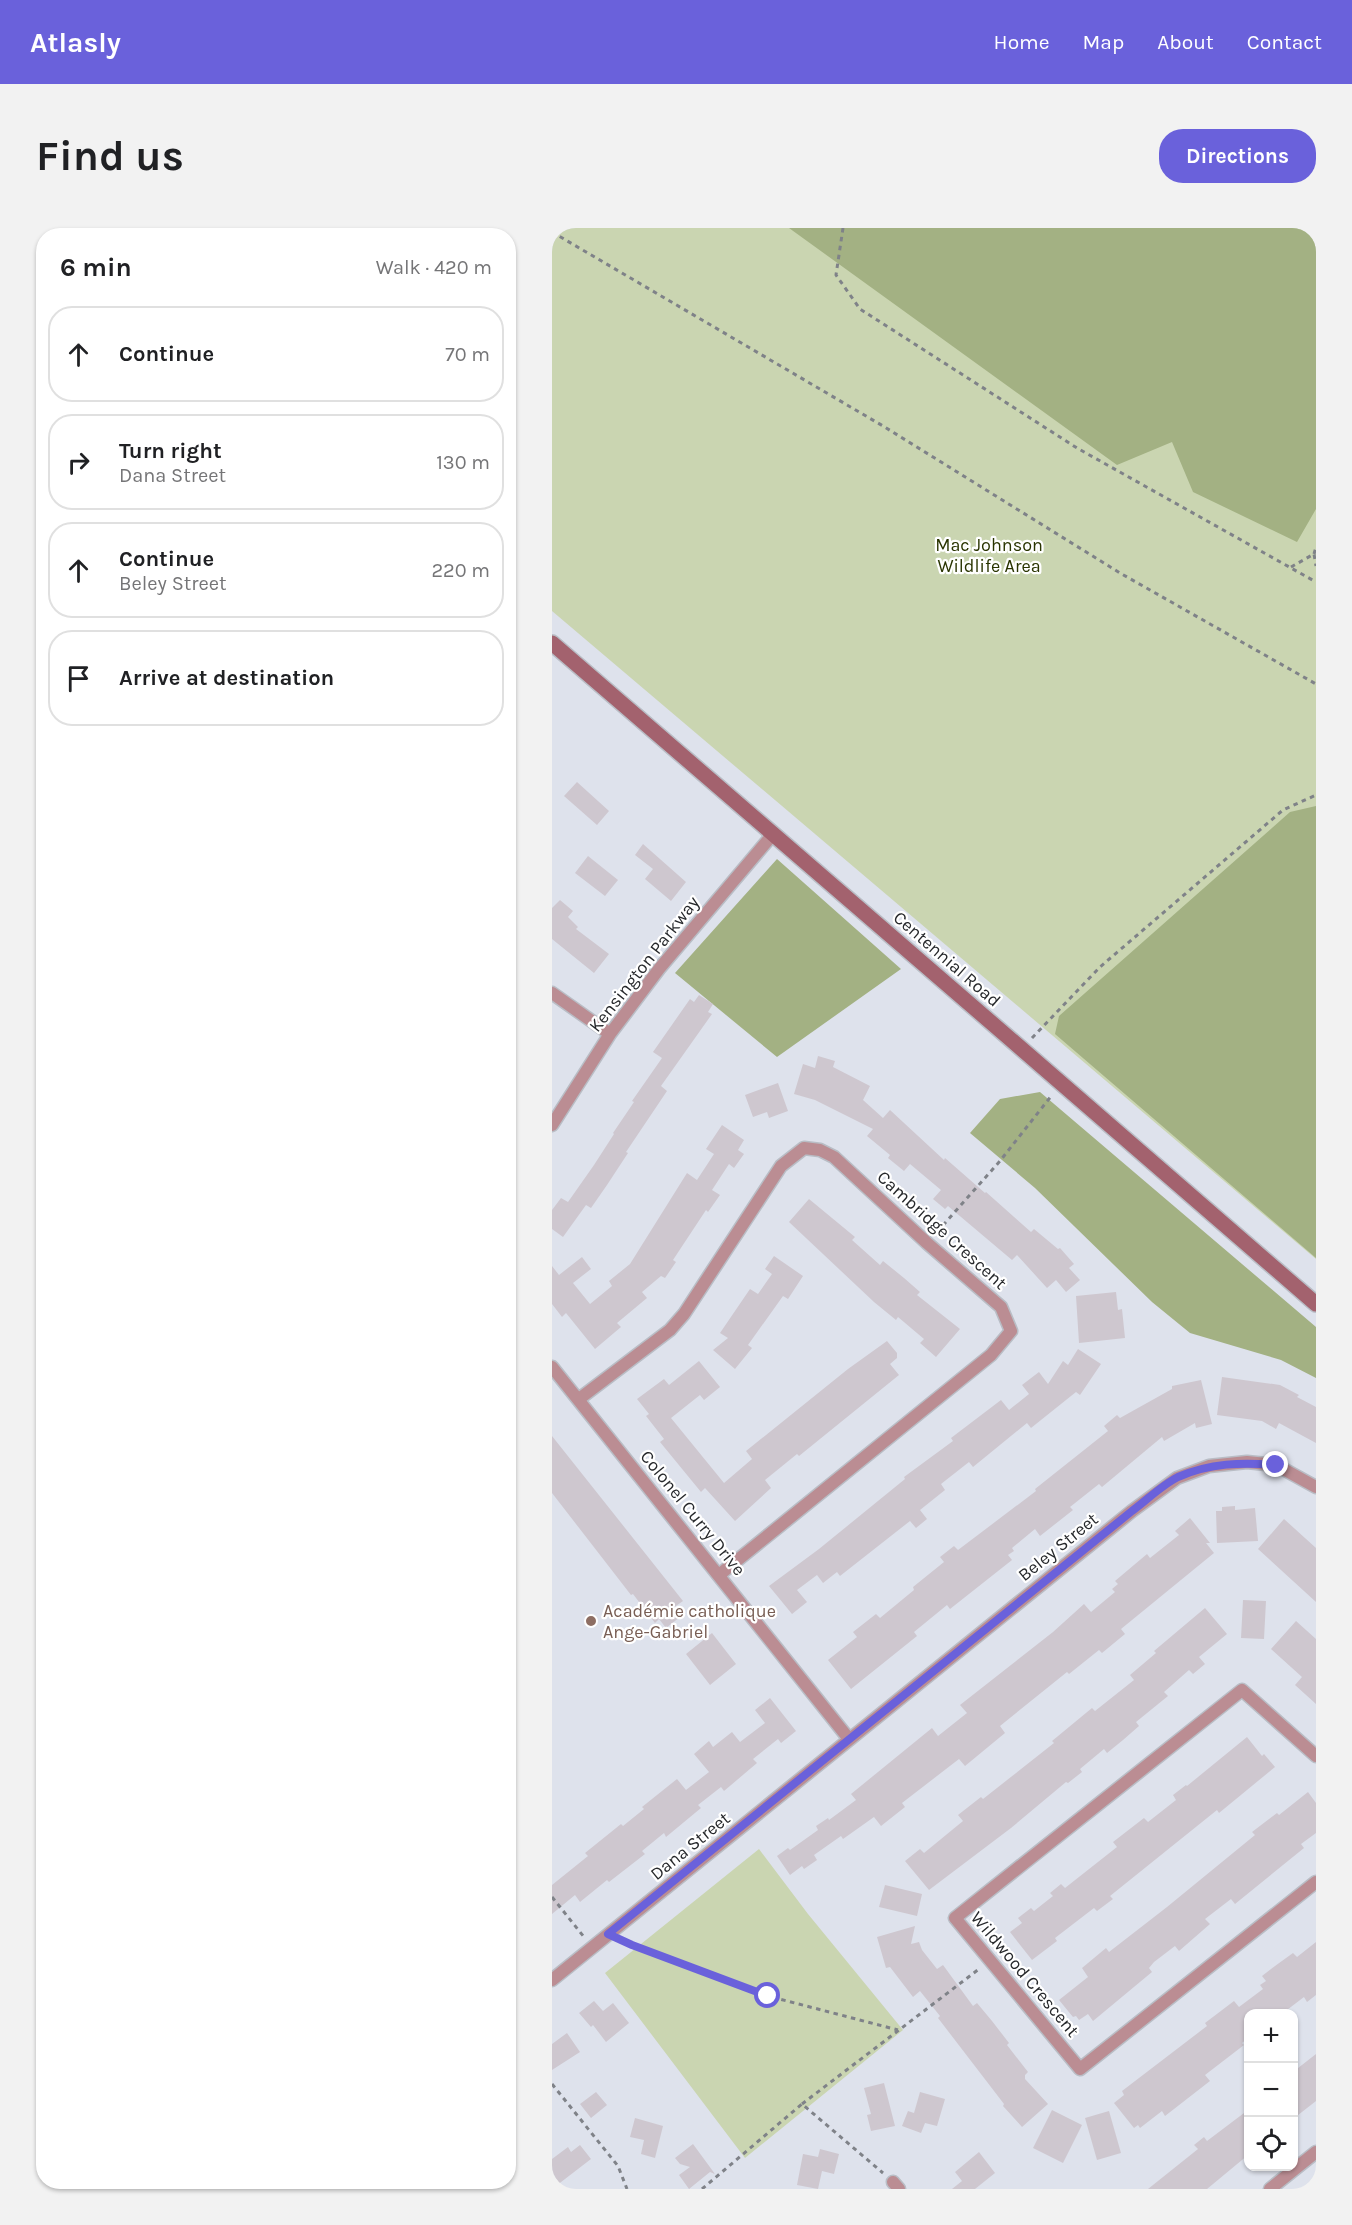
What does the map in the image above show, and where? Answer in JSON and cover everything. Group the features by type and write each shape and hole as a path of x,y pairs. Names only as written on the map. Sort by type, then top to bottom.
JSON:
{"main road":[{"name":"Centennial Road","path":"552,643 1316,1304"}],"street":[{"name":"Kensington Parkway","path":"552,1125 610,1034 659,969 774,833"},
{"path":"552,993 610,1034"},
{"name":"Cambridge Crescent","path":"579,1399 670,1330 684,1314 781,1166 804,1148 820,1150 834,1157 927,1243 1001,1307 1011,1331 990,1355 719,1575"},
{"name":"Colonel Curry Drive","path":"552,1367 849,1739"},
{"name":"Beley Street","path":"849,1739 1132,1511 1177,1478 1209,1466 1247,1462 1276,1465 1316,1487"},
{"name":"Wildwood Crescent","path":"1316,1756 1242,1690 955,1918 1080,2069 1316,1882"},
{"name":"Dana Street","path":"552,1980 849,1739"},
{"path":"1270,2189 1316,2152"}],"path":[{"path":"843,228 836,275 860,309 1077,448 1316,582"},
{"path":"552,232 883,426 1120,573 1316,684"},
{"path":"1316,547 1314,554 1316,566"},
{"path":"1291,567 1314,554"},
{"path":"1021,1050 1100,967 1283,810 1316,795"},
{"path":"927,1243 1000,1161 1060,1084"},
{"path":"552,1898 592,1947"},
{"path":"608,1934 768,1996 898,2030"},
{"path":"702,2189 802,2104 990,1960"},
{"path":"552,2084 618,2166 627,2189"},
{"path":"802,2104 896,2186"}],"green space":[{"name":"Mac Johnson Wildlife Area","path":"552,228 1316,228 1316,1259 552,611"},
{"path":"789,228 1316,228 1316,509 1297,542 1193,492 1172,442 1117,465"},
{"path":"1316,806 1316,1258 1055,1034 1059,1016 1290,812"},
{"path":"777,859 901,969 777,1057 675,973"},
{"path":"1040,1092 1316,1327 1316,1378 1281,1360 1190,1333 1152,1302 1035,1188 970,1133 1000,1099"},
{"path":"759,1849 808,1914 903,2030 745,2158 605,1973"}],"building":[{"path":"577,782 609,811 597,825 564,796"},
{"path":"643,844 686,882 671,901 645,879 653,869 635,855"},
{"path":"588,856 618,880 605,896 575,873"},
{"path":"560,900 573,911 568,917 578,927 576,929 609,954 594,973 552,939 552,908"},
{"path":"699,995 713,1004 708,1012 712,1014 661,1086 667,1091 607,1185 591,1208 586,1205 563,1237 552,1229 552,1210 561,1198 568,1202 594,1165 634,1102 632,1101 662,1058 653,1052 690,999 694,1002"},
{"path":"818,1056 835,1061 833,1067 870,1086 863,1100 883,1118 890,1110 944,1160 945,1158 1031,1232 1034,1229 1058,1249 1060,1248 1074,1264 1069,1268 1080,1280 1066,1292 1056,1280 1047,1288 1017,1255 1012,1260 948,1206 945,1209 933,1199 941,1190 910,1164 904,1171 888,1158 890,1155 867,1136 873,1129 815,1100 794,1094 803,1064 815,1068"},
{"path":"778,1083 788,1111 769,1118 767,1112 753,1117 745,1095"},
{"path":"722,1125 744,1140 738,1150 744,1154 734,1168 729,1164 712,1190 720,1195 708,1212 706,1210 673,1260 676,1262 665,1278 661,1276 642,1292 647,1298 617,1323 621,1327 595,1349 566,1313 562,1317 552,1304 552,1266 559,1275 582,1257 591,1269 573,1283 590,1304 612,1286 609,1281 630,1264 687,1173 697,1180 714,1154 706,1149"},
{"path":"809,1199 855,1237 852,1240 880,1265 883,1261 920,1292 917,1295 960,1329 936,1357 920,1343 924,1339 898,1317 896,1320 874,1302 789,1222"},
{"path":"774,1256 803,1276 788,1299 783,1296 748,1345 752,1348 735,1369 713,1350 728,1338 720,1333 750,1289 758,1294 772,1274 765,1269"},
{"path":"1116,1292 1118,1310 1122,1309 1125,1338 1079,1343 1076,1296"},
{"path":"887,1341 897,1353 897,1358 890,1364 899,1375 799,1456 797,1454 765,1480 771,1488 735,1521 705,1488 701,1492 660,1442 664,1439 646,1416 649,1414 637,1399 664,1379 669,1385 699,1361 720,1387 704,1400 700,1395 671,1418 724,1483 752,1459 746,1451 848,1369"},
{"path":"1078,1349 1101,1364 1080,1395 1076,1392 1031,1428 1027,1423 973,1467 969,1462 941,1484 945,1490 920,1510 927,1519 916,1528 910,1521 840,1576 837,1572 823,1583 817,1575 797,1590 807,1602 792,1614 769,1586 819,1549 905,1479 904,1477 953,1441 951,1438 1001,1400 1009,1410 1029,1394 1022,1385 1039,1372 1048,1384 1063,1361 1068,1365"},
{"path":"1222,1377 1280,1385 1299,1395 1297,1397 1316,1407 1316,1443 1279,1423 1276,1429 1262,1421 1217,1415"},
{"path":"1201,1380 1212,1424 1196,1428 1195,1423 1164,1441 1162,1437 1102,1487 1099,1484 1070,1507 1073,1510 1040,1536 1035,1529 1012,1548 1014,1551 1008,1555 1012,1560 950,1609 947,1605 914,1632 917,1636 851,1689 828,1660 857,1637 853,1632 876,1614 880,1618 914,1590 913,1587 944,1562 940,1557 954,1546 958,1550 1036,1491 1035,1489 1108,1431 1104,1426 1117,1415 1120,1418 1172,1389 1172,1386"},
{"path":"552,1436 683,1601 673,1608 680,1617 666,1628 659,1619 655,1623 633,1594 631,1595 552,1493"},
{"path":"1235,1506 1235,1510 1255,1508 1258,1541 1217,1543 1216,1511 1222,1511 1222,1507"},
{"path":"1190,1518 1210,1543 1206,1543 1214,1553 1121,1629 1125,1634 1102,1653 1099,1650 1069,1674 1067,1672 1000,1726 1005,1733 965,1766 959,1759 902,1803 905,1807 881,1826 874,1817 843,1839 841,1836 814,1855 817,1860 804,1869 802,1866 790,1875 777,1856 788,1848 790,1850 818,1830 816,1826 828,1818 829,1820 856,1800 851,1794 932,1728 938,1736 967,1713 960,1705 1053,1632 1084,1604 1091,1612 1115,1592 1112,1589 1118,1584 1115,1581 1147,1554 1150,1558 1179,1535 1175,1531"},
{"path":"1284,1519 1316,1548 1316,1602 1258,1549"},
{"path":"1243,1600 1266,1601 1264,1639 1241,1638"},
{"path":"1205,1608 1227,1634 1199,1657 1205,1664 1193,1674 1189,1670 1164,1692 1168,1696 1136,1722 1139,1726 1123,1740 1107,1753 1104,1749 1080,1769 1082,1772 1068,1783 1066,1782 1011,1828 929,1890 905,1861 920,1849 924,1853 963,1821 958,1815 981,1797 983,1799 1054,1743 1052,1741 1092,1708 1095,1711 1134,1680 1130,1675 1156,1653 1154,1651"},
{"path":"1296,1621 1316,1639 1316,1704 1295,1685 1302,1677 1271,1649"},
{"path":"712,1633 736,1664 710,1685 686,1654"},
{"path":"770,1698 796,1731 781,1743 778,1739 753,1759 757,1763 724,1791 721,1787 698,1805 701,1808 666,1837 664,1833 642,1851 645,1854 609,1882 607,1880 580,1902 575,1895 552,1914 552,1885 588,1856 585,1853 621,1824 623,1826 644,1809 642,1807 677,1779 686,1790 709,1772 694,1754 709,1741 713,1747 732,1732 740,1742 765,1723 755,1710"},
{"path":"1247,1737 1262,1756 1264,1754 1275,1767 1219,1813 1217,1810 1110,1896 1113,1899 1097,1911 1094,1908 1055,1938 1057,1941 1032,1960 1010,1932 1022,1923 1018,1918 1031,1908 1034,1911 1053,1896 1050,1893 1061,1884 1065,1888 1117,1847 1113,1842 1144,1818 1148,1822 1176,1800 1173,1795"},
{"path":"1308,1792 1316,1803 1316,1833 1301,1844 1304,1848 1235,1904 1231,1899 1205,1919 1210,1924 1179,1951 1175,1946 1154,1962 1149,1968 1152,1972 1093,2021 1088,2014 1079,2020 1076,2016 1073,2017 1059,2000 1088,1977 1082,1968 1106,1948 1109,1952 1167,1907 1255,1835 1252,1832 1277,1813 1279,1815"},
{"path":"885,1885 922,1894 917,1916 879,1907"},
{"path":"915,1926 911,1944 919,1942 922,1950 937,1969 943,1965 973,2006 977,2003 1009,2043 1007,2045 1028,2072 1025,2079 1048,2104 1022,2127 1003,2106 1004,2104 920,1991 913,1997 890,1967 886,1968 877,1937"},
{"path":"1316,1942 1316,1995 1307,2002 1304,1997 1288,2009 1244,2009 1244,2041 1242,2043 1244,2045 1205,2075 1210,2081 1165,2116 1162,2111 1140,2128 1138,2125 1134,2128 1114,2103 1124,2095 1122,2091 1207,2026 1205,2023 1234,2001 1239,2007 1263,1989 1260,1985 1266,1981 1262,1976 1275,1966 1293,1953 1297,1957"},
{"path":"594,2001 603,2011 613,2003 629,2023 606,2042 593,2025 591,2027 579,2013"},
{"path":"567,2033 580,2052 552,2070 552,2044"},
{"path":"1316,2054 1316,2101 1298,2115 1298,2068"},
{"path":"884,2083 895,2126 871,2131 867,2115 871,2114 864,2088"},
{"path":"596,2092 607,2105 591,2118 580,2104"},
{"path":"920,2092 945,2099 937,2126 925,2123 921,2133 902,2126 908,2111 914,2113"},
{"path":"1052,2110 1082,2125 1063,2163 1033,2148"},
{"path":"1109,2111 1121,2153 1097,2160 1085,2118"},
{"path":"1244,2113 1244,2158 1207,2189 1148,2189 1198,2149 1194,2145 1204,2137 1207,2141"},
{"path":"635,2118 663,2126 655,2158 641,2154 644,2140 630,2137"},
{"path":"693,2144 715,2174 710,2172 689,2189 679,2175 690,2167 680,2164 675,2158"},
{"path":"580,2145 591,2159 552,2189 552,2159 568,2147 571,2152"},
{"path":"820,2149 839,2154 834,2174 822,2171 818,2189 797,2185 803,2154 818,2157"},
{"path":"979,2152 995,2173 975,2189 952,2189 962,2181 955,2172"}],"place":[{"name":"Académie catholique Ange-Gabriel","path":"591,1621"}],"route":[{"path":"768,1996 608,1934 1132,1511 1177,1478 1209,1466 1247,1462 1276,1465"}]}
